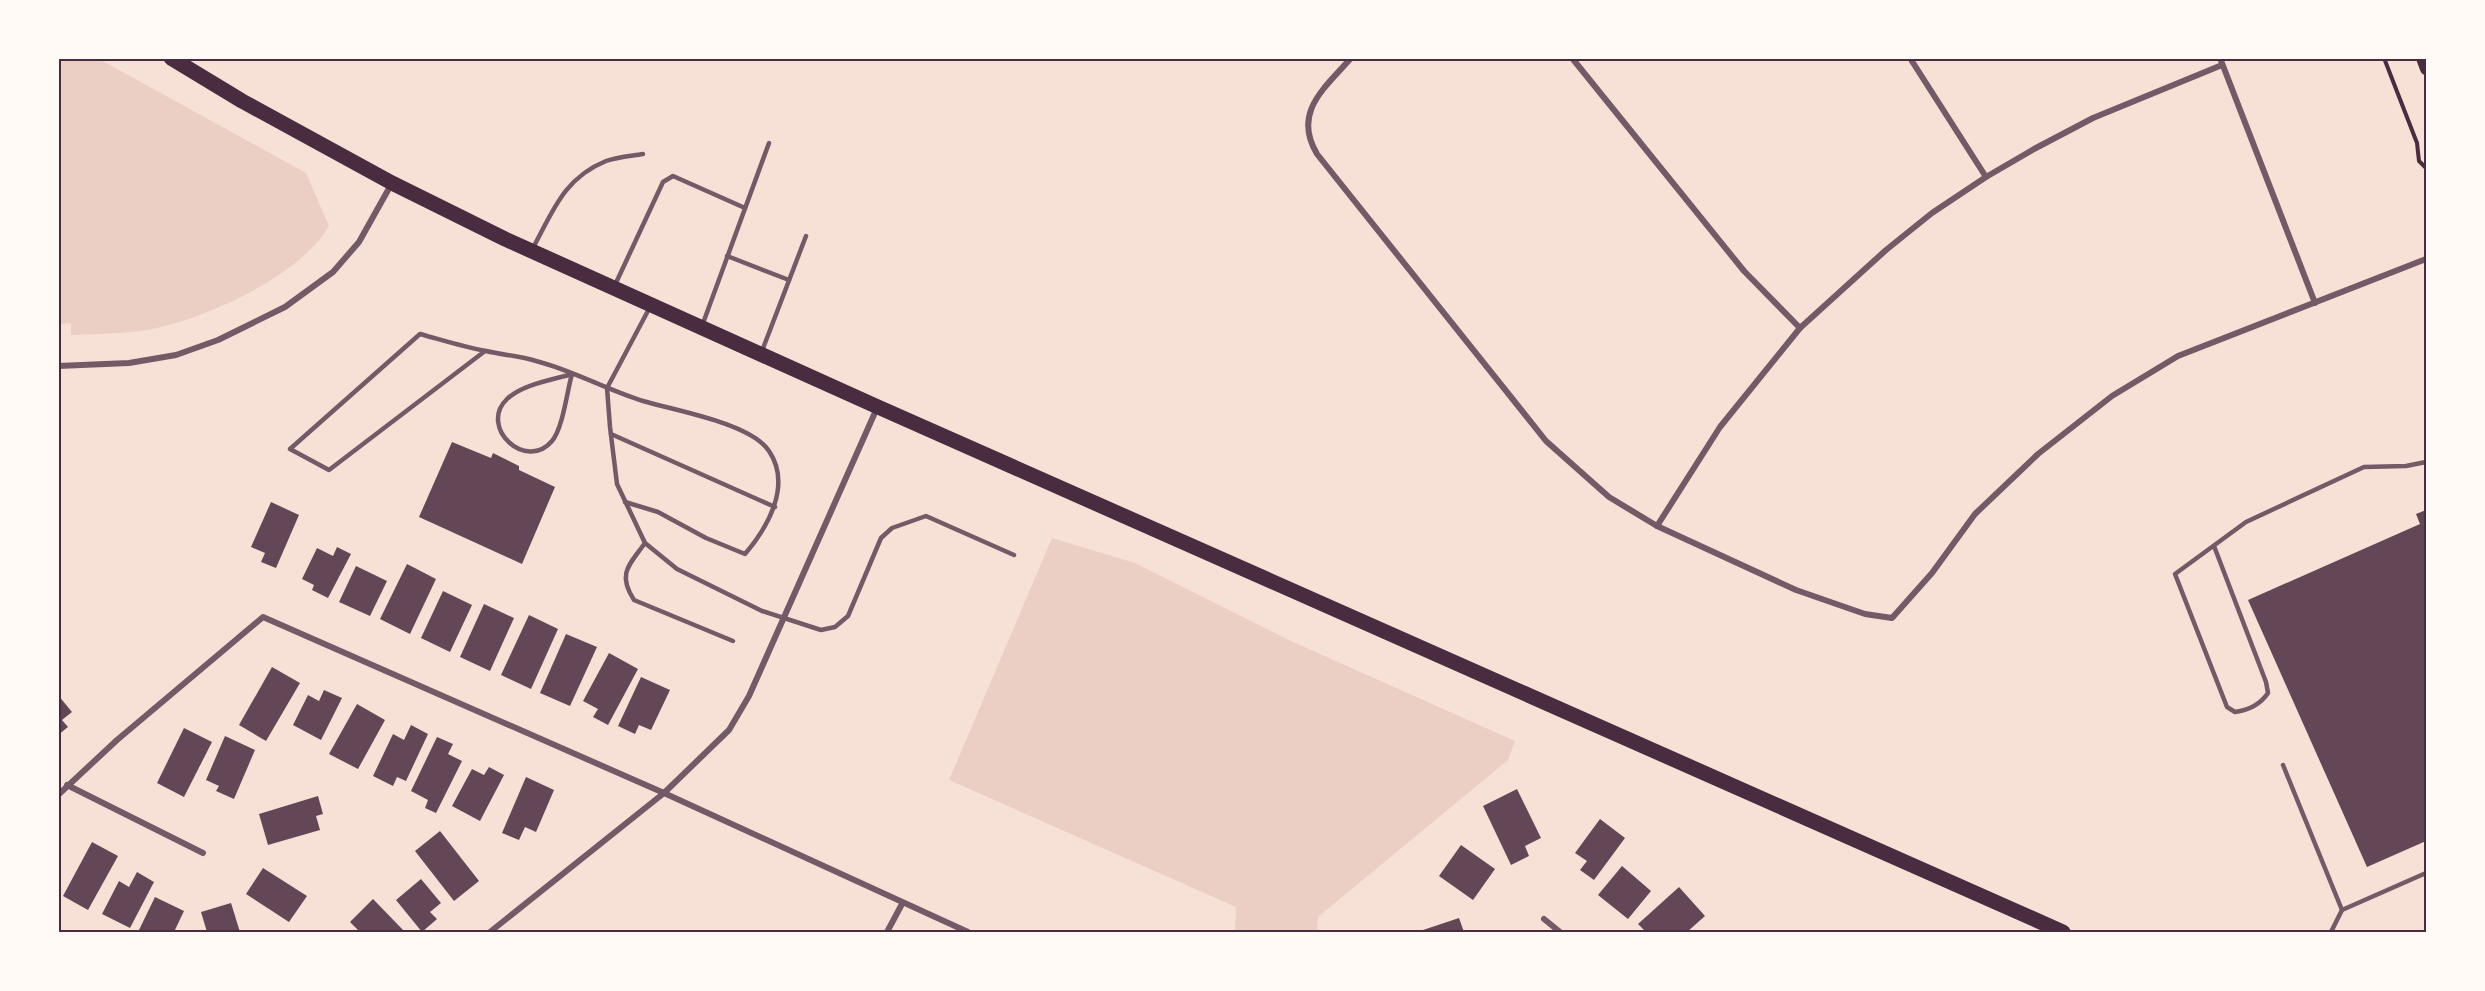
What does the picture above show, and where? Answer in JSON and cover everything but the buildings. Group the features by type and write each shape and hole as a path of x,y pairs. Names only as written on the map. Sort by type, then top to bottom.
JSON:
{"main road":[{"path":"171,58 392,183 614,288 2063,933"},
{"path":"2422,58 2427,69"}],"street":[{"path":"1351,58 1322,92 1310,112 1307,125 1309,139 1317,153 1546,441 1609,497 1657,526 1796,590 1865,614 1892,618 1926,580 1975,514 2038,454 2112,396 2178,356 2427,259"},
{"path":"1572,58 1744,271 1800,328"},
{"path":"1910,58 1986,177"},
{"path":"1657,526 1720,427 1800,328 1886,250 1932,213 1986,177 2093,118 2221,62 2315,303"},
{"path":"58,366 129,363 176,355 218,340 285,307 333,272 359,242 392,183"},
{"path":"490,933 664,793 729,730 749,696 878,407"},
{"path":"58,795 263,617 664,793 968,933"},
{"path":"67,785 203,853"},
{"path":"887,933 902,904"},
{"path":"1544,919 1560,933"}],"lane":[{"path":"701,327 769,142"},
{"path":"532,250 559,198 576,177 607,161 643,154"},
{"path":"614,288 663,182 673,176 745,208"},
{"path":"761,354 806,236"},
{"path":"727,256 789,280"},
{"path":"651,305 607,388 611,434 616,484 645,543 677,569 725,594 821,630 835,627 848,616 880,538 892,528 926,516 1014,555"},
{"path":"485,351 329,470 290,448 420,334 485,351 537,361 643,401 703,415 746,434 768,449 779,474 775,507 757,540 745,554 706,538 658,512 625,502"},
{"path":"572,375 557,431 552,441 535,451 525,450 506,442 499,425 499,416 500,408 507,399 541,383 572,375"},
{"path":"611,434 775,507"},
{"path":"2214,546 2266,682 2268,693 2263,701 2248,710 2235,712 2227,707 2175,574 2246,522 2364,467 2427,462"},
{"path":"645,543 629,565 624,577 626,588 634,600 733,641"},
{"path":"2283,765 2342,910"},
{"path":"2331,933 2342,910 2427,873"}],"path":[{"path":"2384,58 2417,144 2419,161 2427,168"}],"shaded area":[{"path":"59,58 99,59 306,173 329,226 315,245 295,263 245,295 217,308 189,319 140,331 71,335 71,323 58,324"},
{"path":"1052,538 1135,563 1291,641 1515,741 1508,760 1318,917 1317,932 1235,932 1236,907 949,780"}]}
